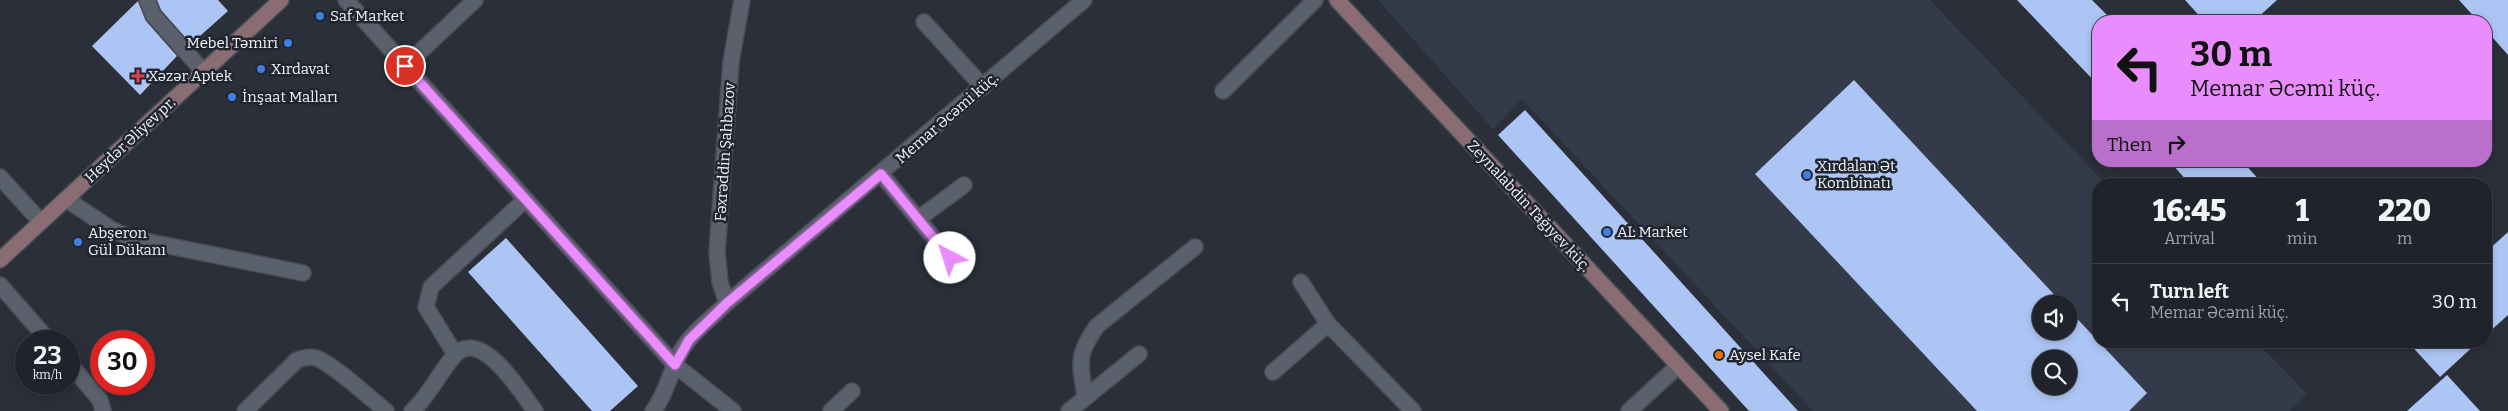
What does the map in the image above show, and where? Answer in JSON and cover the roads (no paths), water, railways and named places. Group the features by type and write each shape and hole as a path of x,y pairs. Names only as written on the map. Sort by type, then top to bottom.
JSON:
{"street":[{"path":"148,0 153,16 204,72"},
{"name":"Heydər Əliyev pr.","path":"0,260 282,0"},
{"path":"346,0 675,365 733,411"},
{"path":"405,66 475,0"},
{"name":"Fəxrəddin Şahbazov","path":"727,303 720,282 717,252 731,62 742,0"},
{"name":"Memar Əcəmi küç.","path":"653,411 669,385 675,365 689,340 727,303 1084,0"},
{"path":"1223,91 1314,0"},
{"name":"Zeynalabdin Tağıyev küç.","path":"1337,0 1721,411"},
{"path":"924,22 983,87"},
{"path":"881,174 950,258"},
{"path":"0,177 40,222"},
{"path":"918,219 964,185"},
{"path":"66,199 111,230 130,238 303,273"},
{"path":"455,354 426,307 431,288 526,199"},
{"path":"1085,396 1079,359 1085,343 1097,326 1195,247"},
{"path":"1301,282 1328,324 1412,411"},
{"path":"0,285 39,330"},
{"path":"1272,372 1328,324"},
{"path":"412,411 455,354 461,351 476,350 482,351 500,364 535,411"},
{"path":"1069,411 1085,396 1139,354"},
{"path":"245,411 297,360 307,357 316,358 329,366 386,411"},
{"path":"1628,411 1678,366"},
{"path":"80,377 100,400 103,411"},
{"path":"831,411 852,391"}],"place":[{"name":"Saf Market","path":"320,16"},
{"name":"Mebel Təmiri","path":"288,43"},
{"name":"Xırdavat","path":"261,69"},
{"name":"Xəzər Aptek","path":"138,76"},
{"name":"İnşaat Malları","path":"232,97"},
{"name":"Xırdalan Ət Kombinatı","path":"1807,175"},
{"name":"AL Market","path":"1607,232"},
{"name":"Abşeron Gül Dükanı","path":"78,242"},
{"name":"Aysel Kafe","path":"1719,355"}]}
